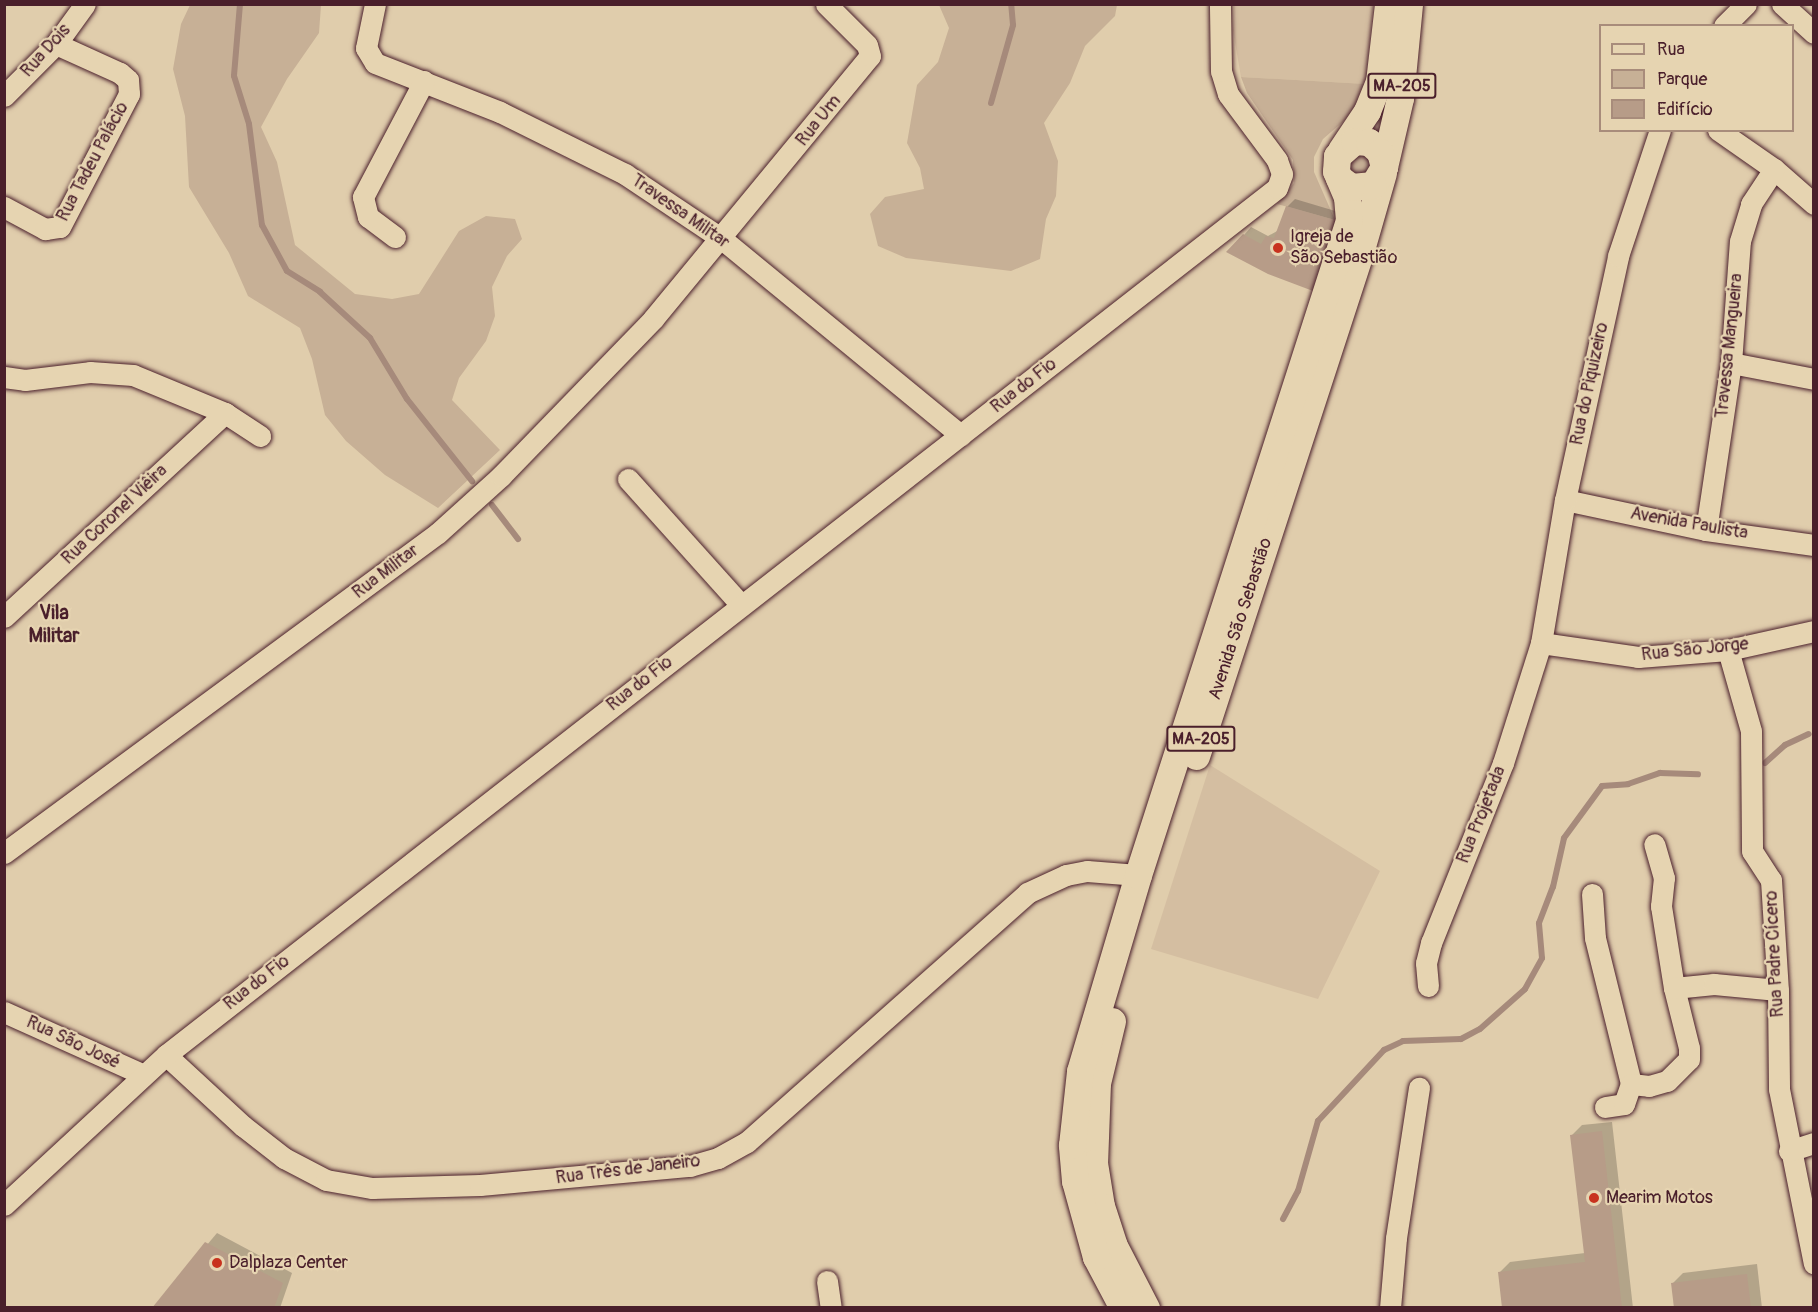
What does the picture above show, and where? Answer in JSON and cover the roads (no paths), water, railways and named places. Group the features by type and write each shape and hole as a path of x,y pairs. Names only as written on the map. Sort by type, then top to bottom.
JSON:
{"main road":[{"name":"MA-205","path":"1341,150 1367,111 1379,81 1388,4"},
{"name":"Avenida São Sebastião","path":"1146,1308 1129,1281 1101,1206 1093,1123 1099,1073 1156,875 1360,253 1400,98 1409,4"},
{"path":"1354,141 1369,142 1380,152 1383,170 1366,188 1351,188 1340,178 1336,164 1341,150 1354,141"},
{"name":"Avenida São Sebastião","path":"1123,1308 1096,1257 1082,1217 1072,1145 1074,1105 1088,1037 1138,875 1347,230 1349,206 1340,178"}],"street":[{"name":"Rua Dois","path":"4,96 56,45 85,4"},
{"name":"Travessa Militar","path":"375,4 366,48 375,63 500,111 625,174 722,239 961,435"},
{"name":"Rua Um","path":"722,239 870,56 867,45 826,4"},
{"name":"Rua do Fio","path":"4,1205 142,1074 1277,188 1282,174 1277,160 1228,94 1221,71 1220,4"},
{"path":"1726,24 1746,4"},
{"path":"1782,4 1814,33"},
{"name":"Rua Tadeu Palácio","path":"4,207 45,229 60,227 129,94 128,80 120,74 56,45"},
{"path":"395,237 368,217 363,197 424,81"},
{"name":"Rua do Piquizeiro","path":"1541,643 1565,500 1618,256 1659,132"},
{"path":"1721,132 1774,169 1814,204"},
{"name":"Travessa Mangueira","path":"1706,530 1731,363 1740,241 1751,204 1774,169"},
{"name":"Rua Militar","path":"4,853 438,533 501,476 653,319 722,239"},
{"path":"1731,363 1814,379"},
{"path":"4,377 25,380 118,372 225,413 260,436"},
{"name":"Rua Coronel Viêira","path":"4,617 225,413"},
{"path":"628,479 741,605"},
{"name":"Avenida Paulista","path":"1565,500 1706,530 1813,544"},
{"path":"1813,544 1814,560"},
{"name":"Rua São Jorge","path":"1541,643 1638,657 1728,650 1814,631"},
{"name":"Rua Projetada","path":"1428,986 1426,963 1431,943 1503,763 1541,643"},
{"name":"Rua Padre Cícero","path":"1728,650 1751,731 1752,851 1771,880 1778,990 1779,1089 1789,1151 1814,1264"},
{"path":"1631,1083 1649,1086 1666,1081 1689,1059 1661,906 1664,878 1654,844"},
{"name":"Rua Três de Janeiro","path":"166,1055 251,1133 284,1158 326,1180 372,1188 480,1185 690,1166 718,1158 747,1142 1034,889 1087,871 1138,875"},
{"path":"1592,894 1595,938 1631,1083 1624,1104 1605,1107"},
{"path":"1674,987 1714,984 1778,990"},
{"name":"Rua São José","path":"4,1012 142,1074"},
{"path":"1390,1308 1396,1238 1419,1088"},
{"path":"1789,1151 1814,1143"},
{"path":"827,1281 831,1308"}],"waterway":[{"path":"240,4 234,76 249,124 262,225 287,271 320,292 370,338 407,399 472,481"},
{"path":"991,103 1013,25 1011,4"},
{"path":"492,505 518,539"},
{"path":"1765,763 1785,745 1809,734"},
{"path":"1283,1219 1298,1191 1318,1121 1384,1050 1403,1041 1461,1039 1480,1029 1525,989 1542,958 1539,923 1553,887 1564,838 1602,786 1628,784 1660,773 1698,774"}],"place":[{"name":"Igreja de São Sebastião","path":"1278,248"},
{"name":"Mearim Motos","path":"1594,1198"},
{"name":"Dalplaza Center","path":"217,1263"}],"district":[{"name":"Vila Militar","path":"54,624"}]}
